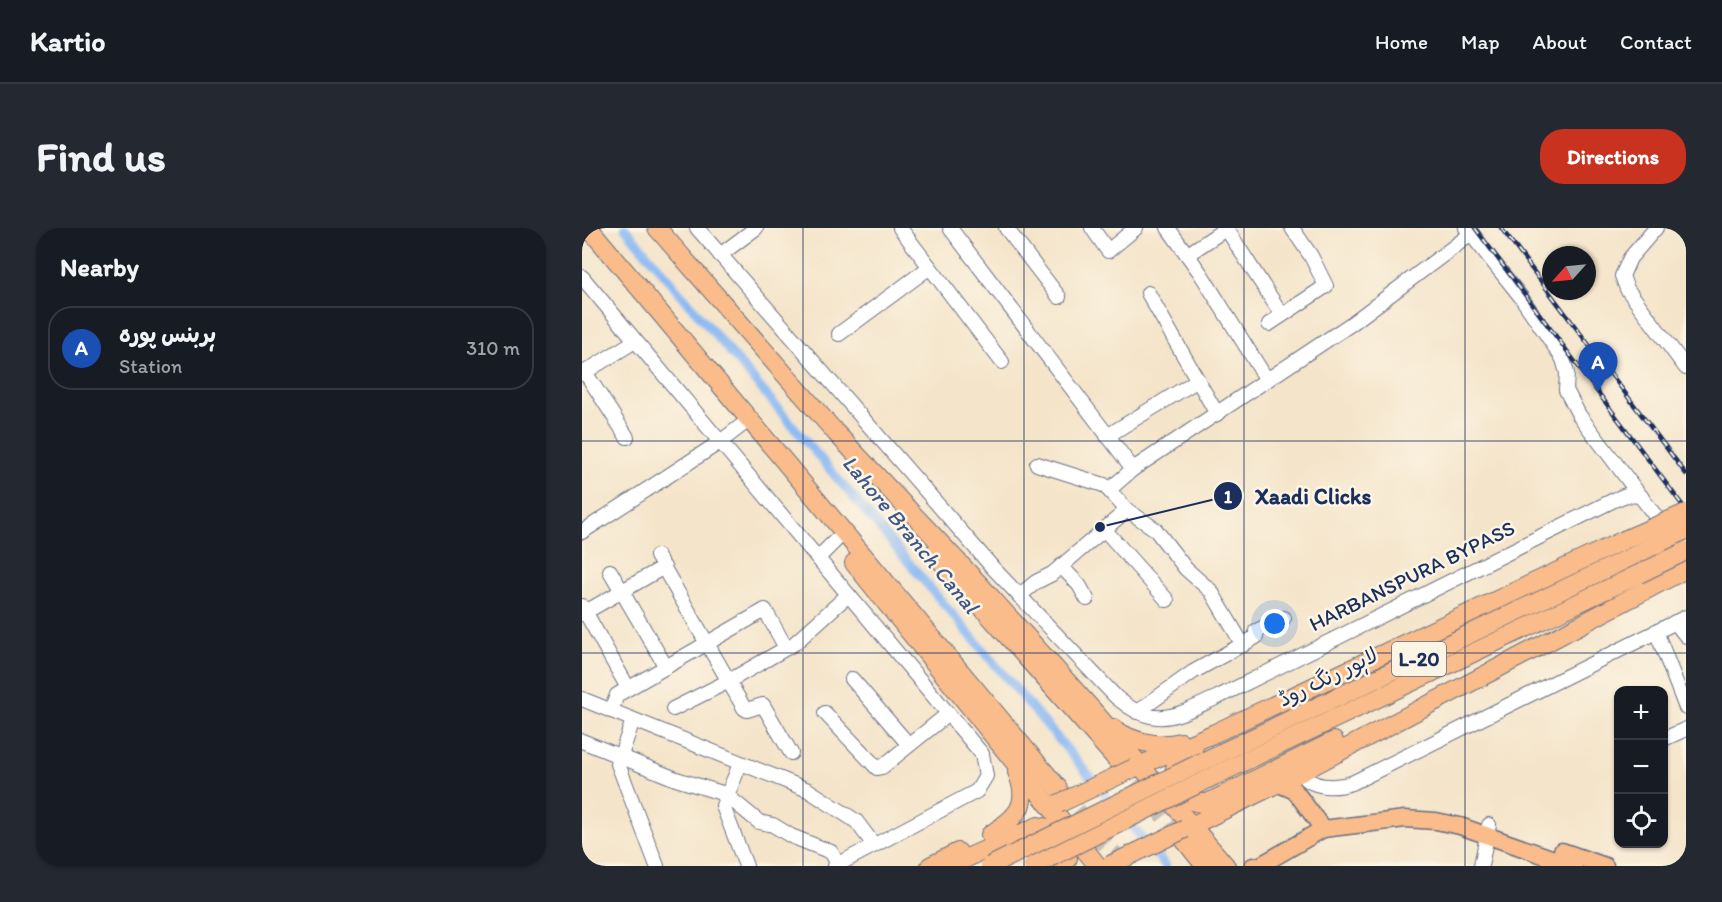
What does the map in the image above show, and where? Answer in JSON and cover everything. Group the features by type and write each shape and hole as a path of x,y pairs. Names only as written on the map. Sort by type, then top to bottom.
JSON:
{"highway":[{"path":"589,228 750,419 823,510 937,641 1105,866 1187,832 1279,784 1478,677 1643,582 1686,569"},
{"path":"657,228 836,433 979,584 1097,715 1130,765"},
{"path":"836,433 897,511 1130,765 1215,862"},
{"path":"823,510 836,540 1013,762 1056,800"},
{"path":"930,866 1056,800 1130,765 1215,733 1629,548 1686,513"},
{"name":"لاہور رنگ روڈ","path":"1033,866 1209,769 1629,548 1686,530"},
{"name":"لاہور رنگ روڈ","path":"990,866 1643,582 1686,551"},
{"path":"1215,733 1182,755 1174,772 1178,790 1183,796 1198,804 1215,801 1400,708 1478,677"},
{"path":"1097,715 1119,733 1146,742 1174,744 1215,733"},
{"path":"990,835 1022,807 1022,783 1013,762"},
{"path":"1215,862 1212,835 1215,826 1239,803"},
{"path":"949,866 1038,826 1054,829 1061,834 1068,849 1064,866"}],"main road":[{"path":"1279,784 1296,791 1331,827"},
{"path":"1253,866 1259,866 1345,820 1406,811 1462,816 1488,831 1580,863 1605,866"}],"street":[{"path":"697,228 993,568 1116,697 1137,712 1193,672 1243,645 1256,637 1256,632 1284,618"},
{"path":"720,255 756,228"},
{"path":"900,228 1002,362"},
{"path":"950,228 1132,469"},
{"path":"1006,228 1059,297"},
{"path":"1092,228 1108,251 1136,228"},
{"path":"1168,228 1188,254 1267,380"},
{"path":"1188,254 1226,228 1282,315"},
{"path":"1269,324 1326,286 1311,256 1292,228"},
{"path":"1656,228 1630,258 1622,276 1627,289 1686,368"},
{"path":"1110,489 1132,469 1351,324 1468,231 1521,297 1563,359 1567,373 1566,390 1571,403 1686,559"},
{"path":"839,334 930,267"},
{"path":"582,741 676,779 725,794 759,822 773,825 831,852 836,865 960,802 983,784 986,776 982,754 636,341 584,284"},
{"path":"1148,293 1217,414"},
{"path":"627,437 583,373 636,341"},
{"path":"1107,436 1198,380"},
{"path":"582,532 720,442 750,419"},
{"path":"1037,464 1104,485 1110,489 1127,510 1155,529 1186,569 1211,591 1243,645"},
{"name":"HARBANSPURA BYPASS","path":"1137,712 1153,718 1174,717 1614,500 1626,495 1641,496"},
{"path":"1020,596 1061,566 1127,510"},
{"path":"1104,530 1167,600"},
{"path":"818,558 836,540"},
{"path":"628,688 583,610 622,591 661,561 744,708 747,710 763,705 792,753"},
{"path":"1061,566 1079,585 1087,599"},
{"path":"979,584 993,568"},
{"path":"610,571 666,667"},
{"path":"673,709 729,681 786,648 819,623 848,595"},
{"path":"611,711 617,695 765,610 786,648"},
{"path":"1301,772 1306,780 1324,785 1337,787 1352,783 1680,619 1686,636"},
{"path":"1656,631 1686,708"},
{"path":"852,679 909,745"},
{"path":"582,699 807,790 845,813 864,829 874,846"},
{"path":"825,713 877,768 882,767 948,714"},
{"path":"633,720 618,764 657,866"},
{"path":"1668,737 1686,729"},
{"path":"740,764 725,794 723,806 746,866"},
{"path":"1481,866 1488,831"}],"waterway":[{"name":"Lahore Branch Canal","path":"625,228 1116,807"},
{"name":"Lahore Branch Canal","path":"1125,818 1166,866"}],"tunnel":[{"path":"1118,761 1185,841"},
{"path":"1059,790 1124,866"}],"railway":[{"path":"1475,228 1686,510"},
{"path":"1501,228 1686,474"}],"place":[{"name":"ہربنس پورہ","path":"1598,392"},
{"name":"Xaadi Clicks","path":"1100,527"}]}
